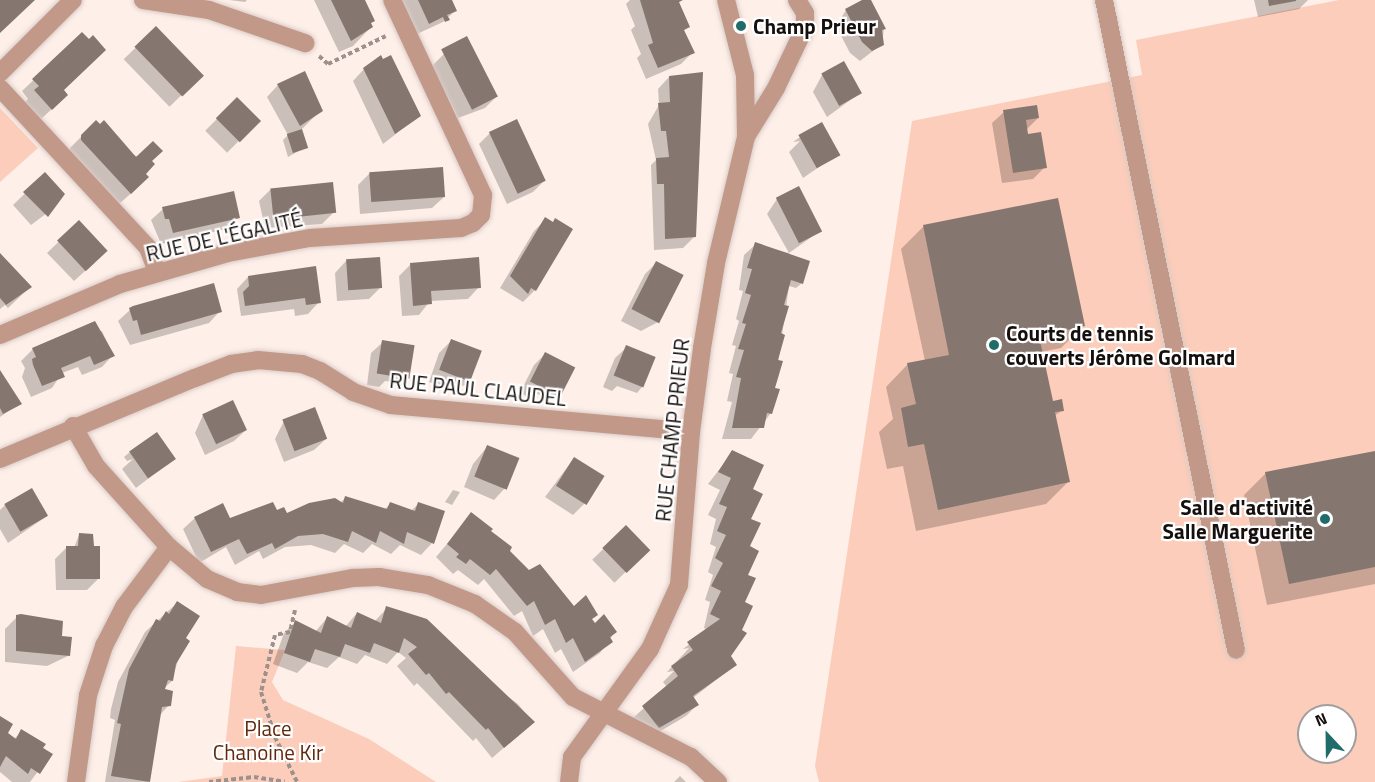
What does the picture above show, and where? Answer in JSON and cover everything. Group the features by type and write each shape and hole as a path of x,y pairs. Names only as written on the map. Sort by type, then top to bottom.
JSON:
{"street":[{"path":"0,73 74,0"},
{"path":"143,0 209,10 305,43"},
{"path":"392,0 405,27"},
{"name":"RUE CHAMP PRIEUR","path":"569,782 572,757 650,649 680,585 691,432 716,263 746,137 745,75 727,0"},
{"name":"RUE CHAMP PRIEUR","path":"746,137 776,88 805,27 805,13 797,0"},
{"path":"1104,0 1236,650"},
{"name":"RUE DE L'ÉGALITÉ","path":"0,335 157,272 228,253 310,238 460,228 481,215 483,195 405,27"},
{"path":"0,88 148,248 157,272"},
{"name":"RUE PAUL CLAUDEL","path":"0,459 74,426 231,364 258,360 302,364 320,371 353,392 391,405 691,432"},
{"path":"74,426 96,466 170,547 192,568 227,589 261,595 379,577 451,594 485,610 515,632 573,697 606,711 691,757 718,782"},
{"path":"76,782 88,695 104,646 124,607 170,547"}],"path":[{"path":"305,43 328,64 405,27"},
{"path":"291,589 295,607 290,632 275,635 261,692 275,737 297,782"},
{"path":"209,782 254,777 285,782"}],"green space":[{"path":"1339,0 1375,0 1375,782 819,782 815,766 912,121 1142,75 1136,40"},
{"path":"0,108 38,148 0,182"},
{"name":"Place Chanoine Kir","path":"236,646 285,650 272,682 283,700 369,739 436,782 178,782 222,776"}],"building":[{"path":"0,0 35,0 0,33"},
{"path":"331,0 365,0 375,21 371,23 373,27 351,41"},
{"path":"418,0 452,0 457,11 447,15 450,20 445,22 443,17 429,24"},
{"path":"640,0 683,0 679,2 690,27 684,30 695,53 658,68 648,45 653,43"},
{"path":"862,0 871,0 886,29 882,30 884,45 872,51 862,42 845,9"},
{"path":"1268,0 1296,0 1296,1 1269,6"},
{"path":"156,26 204,76 182,96 134,47"},
{"path":"82,32 89,39 93,35 106,50 64,90 68,95 52,110 34,90 39,86 32,79"},
{"path":"467,36 498,97 472,110 441,49"},
{"path":"381,55 383,59 391,55 421,116 395,134 363,68"},
{"path":"844,61 862,93 839,106 821,74"},
{"path":"305,71 323,111 300,126 277,84"},
{"path":"703,72 696,237 665,239 664,184 657,184 656,158 669,157 666,131 661,131 658,103 670,102 669,76"},
{"path":"237,97 261,121 240,142 216,118"},
{"path":"1037,105 1039,118 1026,120 1028,134 1041,132 1047,168 1013,173 1003,110"},
{"path":"517,119 546,181 518,194 489,132"},
{"path":"96,120 100,124 104,120 136,157 153,141 163,151 152,161 155,164 146,174 149,177 131,194 81,140 81,135"},
{"path":"822,122 840,155 817,168 798,135"},
{"path":"302,129 308,148 293,153 287,134"},
{"path":"443,167 445,197 371,202 369,172"},
{"path":"45,172 65,194 48,217 23,192"},
{"path":"333,182 336,213 274,219 270,189"},
{"path":"799,186 822,231 799,243 776,198"},
{"path":"234,191 240,218 173,233 169,219 165,219 162,207"},
{"name":"Courts de tennis couverts Jérôme Golmard","path":"1058,198 1085,326 1039,336 1053,401 1062,399 1064,411 1055,412 1070,482 938,510 924,444 908,447 901,408 916,404 907,363 949,355 923,225"},
{"path":"545,217 553,222 555,218 573,229 536,291 531,288 528,294 510,276"},
{"path":"79,220 108,251 86,271 57,240"},
{"path":"755,242 810,261 803,284 791,280 784,305 789,306 781,333 785,335 778,360 783,361 775,388 780,389 772,414 767,413 764,428 732,428 741,378 736,377 744,350 738,349 746,324 742,323 751,295 745,293 752,269 747,268"},
{"path":"0,253 32,287 6,305 0,298"},
{"path":"380,257 382,288 348,290 346,259"},
{"path":"479,257 481,288 431,291 432,304 413,306 410,263"},
{"path":"656,261 684,275 659,323 631,309"},
{"path":"316,266 321,303 306,305 305,298 245,306 243,292 249,286 248,276"},
{"path":"214,283 222,312 141,335 137,320 133,321 129,308"},
{"path":"95,321 115,356 94,365 90,356 61,368 65,377 42,386 33,365 32,359 36,357 32,348"},
{"path":"451,339 482,351 470,382 439,370"},
{"path":"382,340 415,345 409,379 377,374"},
{"path":"626,345 656,357 643,388 614,376"},
{"path":"545,352 575,367 560,397 530,381"},
{"path":"0,370 22,404 3,414 0,408"},
{"path":"233,400 247,430 216,444 202,414"},
{"path":"315,407 327,439 295,451 282,420"},
{"path":"157,432 176,459 148,479 129,452"},
{"path":"487,445 519,458 507,490 474,477"},
{"path":"732,450 764,465 753,489 763,494 751,519 761,523 750,546 759,551 748,575 756,578 745,602 753,606 742,630 747,633 731,656 737,665 693,696 699,705 659,728 642,706 678,676 671,666 693,650 687,642 720,619 710,614 721,591 711,586 723,563 715,558 726,535 717,531 727,507 719,504 731,478 718,472"},
{"name":"Salle d'activité Salle Marguerite","path":"1375,451 1375,567 1289,584 1265,472"},
{"path":"574,457 605,476 587,505 556,486"},
{"path":"32,488 48,516 20,532 4,504"},
{"path":"345,496 387,509 390,502 415,511 418,502 445,511 434,544 407,532 404,544 380,531 376,543 352,531 348,542 323,534 298,536 275,549 272,543 247,554 239,539 211,552 194,517 223,503 230,518 273,502 277,510 284,507 287,513 309,503 335,498 343,503"},
{"path":"471,512 512,547 510,551 529,570 540,564 574,606 586,595 598,615 592,619 595,623 604,614 617,632 610,637 613,642 585,662 573,638 566,643 555,619 545,625 534,601 527,606 496,569 490,575 470,559 466,564 456,557 459,554 447,544"},
{"path":"626,525 650,550 627,573 602,548"},
{"path":"79,533 93,534 94,546 100,546 100,579 66,579 66,546 78,546"},
{"path":"177,601 200,616 186,638 190,641 176,664 173,681 168,680 165,689 173,691 171,706 162,707 150,782 111,776 121,724 117,723 129,669 156,619 160,621 166,611 169,614"},
{"path":"386,606 427,619 535,722 504,748 488,728 486,730 449,692 446,694 429,673 426,675 408,654 417,647 404,638 399,653 374,643 370,653 345,644 340,657 315,649 310,662 284,653 295,620 321,633 327,616 351,628 357,612 381,623"},
{"path":"16,615 63,621 62,636 72,637 70,656 16,651"},
{"path":"0,716 13,724 8,733 16,739 21,729 46,744 43,748 53,754 40,774 31,768 28,774 6,756 0,767"}],"place":[{"name":"Champ Prieur","path":"741,26"},
{"name":"Courts de tennis couverts Jérôme Golmard","path":"994,345"},
{"name":"Salle d'activité Salle Marguerite","path":"1325,519"}]}
